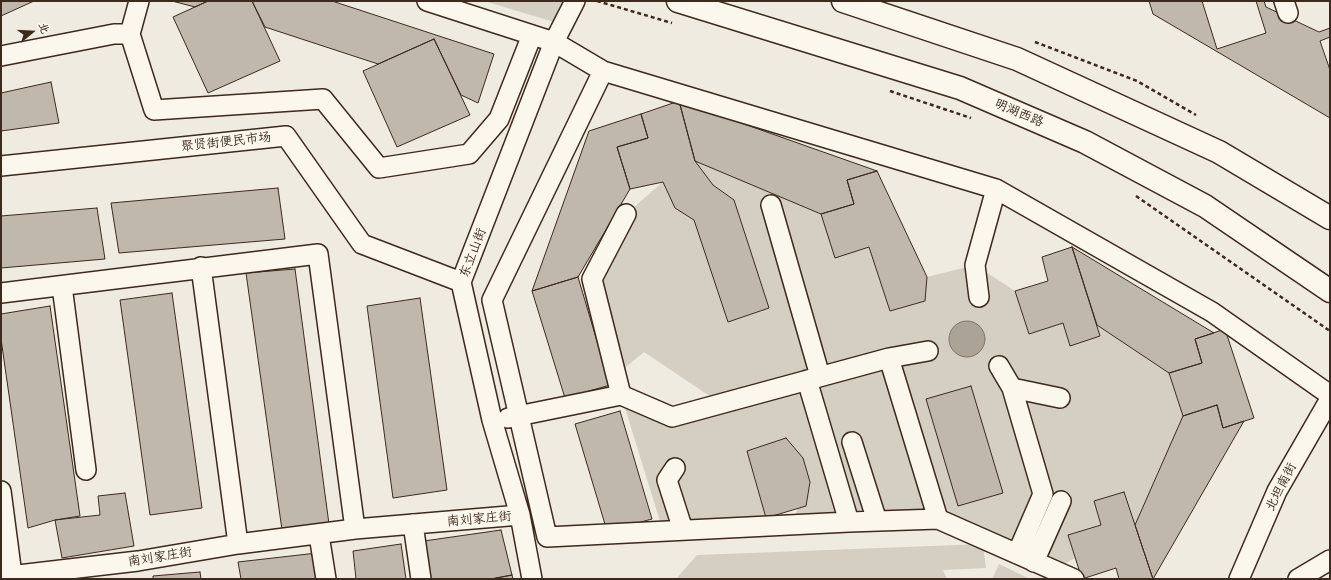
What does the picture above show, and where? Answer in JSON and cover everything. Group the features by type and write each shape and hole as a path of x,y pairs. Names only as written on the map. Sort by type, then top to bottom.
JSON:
{"main road":[{"name":"明湖西路","path":"678,1 960,88 1085,142 1205,206 1330,291"},
{"path":"843,1 1017,59 1219,152 1330,218"}],"street":[{"path":"139,1 130,34 154,110 323,99 379,168 470,154 499,119 532,35"},
{"path":"427,1 554,42 603,71 996,189 1212,312 1330,395"},
{"name":"东立山街","path":"532,579 520,515 492,420 461,282 554,42 575,1"},
{"path":"1,56 114,34 130,34"},
{"path":"603,71 492,300 547,537 938,519 1074,579"},
{"name":"聚贤街便民市场","path":"1,166 286,136 362,244 461,282"},
{"path":"979,297 976,265 996,189"},
{"path":"771,205 849,522"},
{"path":"621,395 592,279 626,214"},
{"path":"1,293 202,267 318,254 355,529"},
{"path":"202,267 238,544"},
{"path":"62,286 86,470"},
{"path":"492,420 520,417 621,395 672,416 889,358 928,351"},
{"path":"889,358 938,519"},
{"path":"999,366 1012,388 1043,494 1017,554"},
{"path":"1012,388 1060,398"},
{"name":"北坦南街","path":"1243,578 1277,491 1330,399"},
{"path":"852,442 877,521"},
{"path":"675,468 667,480 683,530"},
{"path":"1,491 7,576"},
{"path":"1034,562 1061,501"},
{"name":"南刘家庄街","path":"7,576 138,561 238,544 319,535 355,529 520,515"},
{"path":"412,524 421,579"},
{"path":"319,535 326,579"},
{"path":"1298,579 1330,560"}],"path":[{"path":"597,1 674,24"},
{"path":"886,90 974,119"},
{"path":"1133,194 1330,330"}],"shaded area":[{"path":"484,1 559,1 573,5 564,25"},
{"path":"695,161 821,214 835,257 869,247 890,311 925,301 927,277 975,265 1015,291 1029,334 1063,323 1070,346 1100,336 1097,325 1169,373 1183,416 1135,525 1124,492 1094,501 1101,525 1068,535 1075,558 1054,570 938,519 791,525 798,508 806,506 810,482 803,458 786,438 747,451 766,518 663,531 621,395 672,416 720,403 644,352 616,375 592,279 626,214 663,182 675,208 694,220 728,322 769,308 734,200 713,185"},
{"path":"964,321 970,321 980,326 985,339 980,352 970,357 964,357 954,352 949,342 949,336 954,326"},
{"path":"983,544 986,568 943,570 947,579 676,579 697,555"},
{"path":"999,564 1030,579 992,579"}],"building":[{"path":"1,1 34,1 1,16"},
{"path":"172,1 208,1 195,7"},
{"path":"208,1 252,1 280,61 208,93 173,17"},
{"path":"252,1 332,1 494,54 478,103 461,95 434,39 378,64 265,27"},
{"path":"1149,1 1264,1 1266,7 1319,32 1330,28 1330,118 1153,14"},
{"path":"1202,1 1256,1 1266,33 1217,49"},
{"path":"1330,37 1330,70 1320,41"},
{"path":"434,39 470,115 397,147 363,71"},
{"path":"51,82 59,123 1,131 1,93"},
{"path":"679,101 695,161 713,185 734,200 769,308 728,322 694,220 675,208 663,182 630,189 617,147 648,138 641,114"},
{"path":"679,101 877,171 847,180 854,204 821,214 695,161"},
{"path":"641,114 648,138 617,147 630,189 578,277 532,291 589,131"},
{"path":"877,171 927,277 925,301 890,311 869,247 835,258 821,214 854,204 847,180"},
{"path":"278,188 285,239 119,253 111,203"},
{"path":"97,208 105,259 1,268 1,216"},
{"path":"1072,247 1100,336 1070,346 1063,323 1029,334 1015,291 1048,281 1042,257"},
{"path":"1072,247 1214,333 1195,339 1202,363 1169,373 1097,325"},
{"path":"295,269 329,524 282,530 246,273"},
{"path":"578,277 610,385 565,398 532,291"},
{"path":"172,293 202,508 150,515 120,300"},
{"path":"420,298 447,490 393,498 367,306"},
{"path":"50,306 80,516 55,520 28,528 1,339 1,314"},
{"path":"1225,329 1254,418 1223,428 1217,405 1183,416 1169,373 1202,363 1195,339"},
{"path":"971,386 1003,493 958,506 926,399"},
{"path":"1217,405 1223,428 1244,421 1153,579 1135,525 1183,416"},
{"path":"620,411 652,519 607,531 575,424"},
{"path":"786,438 803,458 810,482 806,506 766,518 747,451"},
{"path":"1124,492 1153,579 1119,579 1116,568 1082,579 1068,535 1101,525 1094,501"},
{"path":"125,493 134,546 62,558 55,520 100,515 98,496"},
{"path":"501,530 512,575 491,579 428,579 424,541"},
{"path":"401,544 406,579 356,579 353,551"},
{"path":"317,553 320,579 241,579 238,562"},
{"path":"200,572 201,579 153,579 153,576"},
{"path":"512,575 513,579 491,579"}]}
